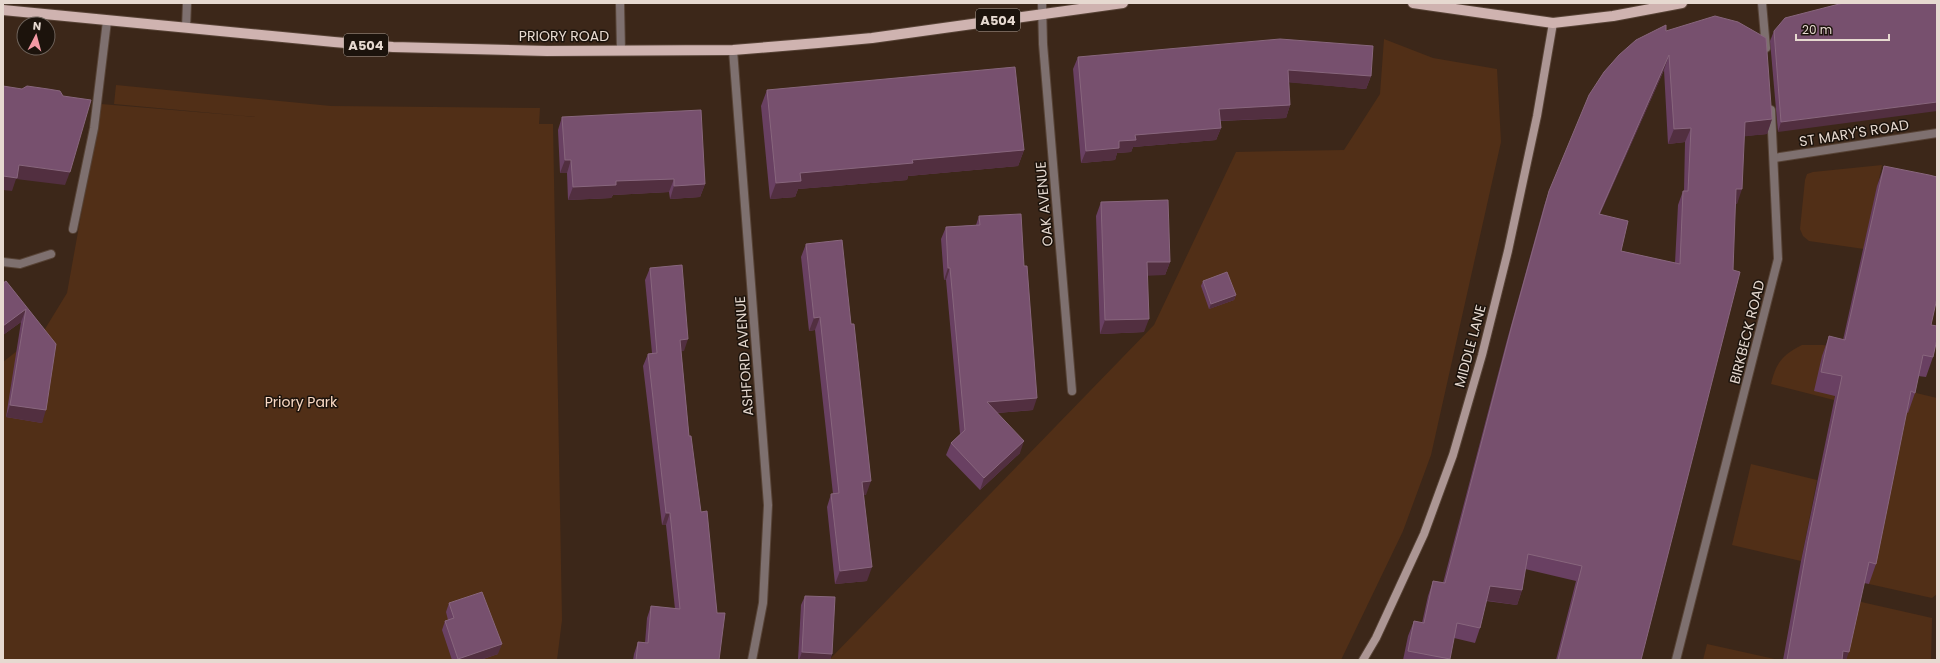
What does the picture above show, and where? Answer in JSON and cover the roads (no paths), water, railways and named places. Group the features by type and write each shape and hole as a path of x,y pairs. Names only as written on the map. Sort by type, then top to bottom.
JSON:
{"main road":[{"name":"PRIORY ROAD","path":"3,10 107,21 393,46 547,51 621,51 733,50 872,38 1123,3"},
{"path":"1413,3 1552,23 1613,16 1682,3"}],"street":[{"path":"186,28 187,3"},
{"path":"620,3 621,51"},
{"name":"OAK AVENUE","path":"1042,3 1072,391"},
{"path":"1762,3 1767,58"},
{"path":"73,229 94,128 107,21"},
{"name":"MIDDLE LANE","path":"1363,660 1376,638 1424,534 1453,455 1482,356 1508,251 1537,116 1552,23"},
{"name":"ASHFORD AVENUE","path":"733,50 768,505 763,603 752,660"},
{"name":"BIRKBECK ROAD","path":"1676,660 1778,259 1774,158 1770,104"},
{"name":"ST MARY'S ROAD","path":"1774,158 1937,133"},
{"path":"3,262 20,264 51,254"}],"park label":[{"name":"Priory Park","path":"301,402"}]}
